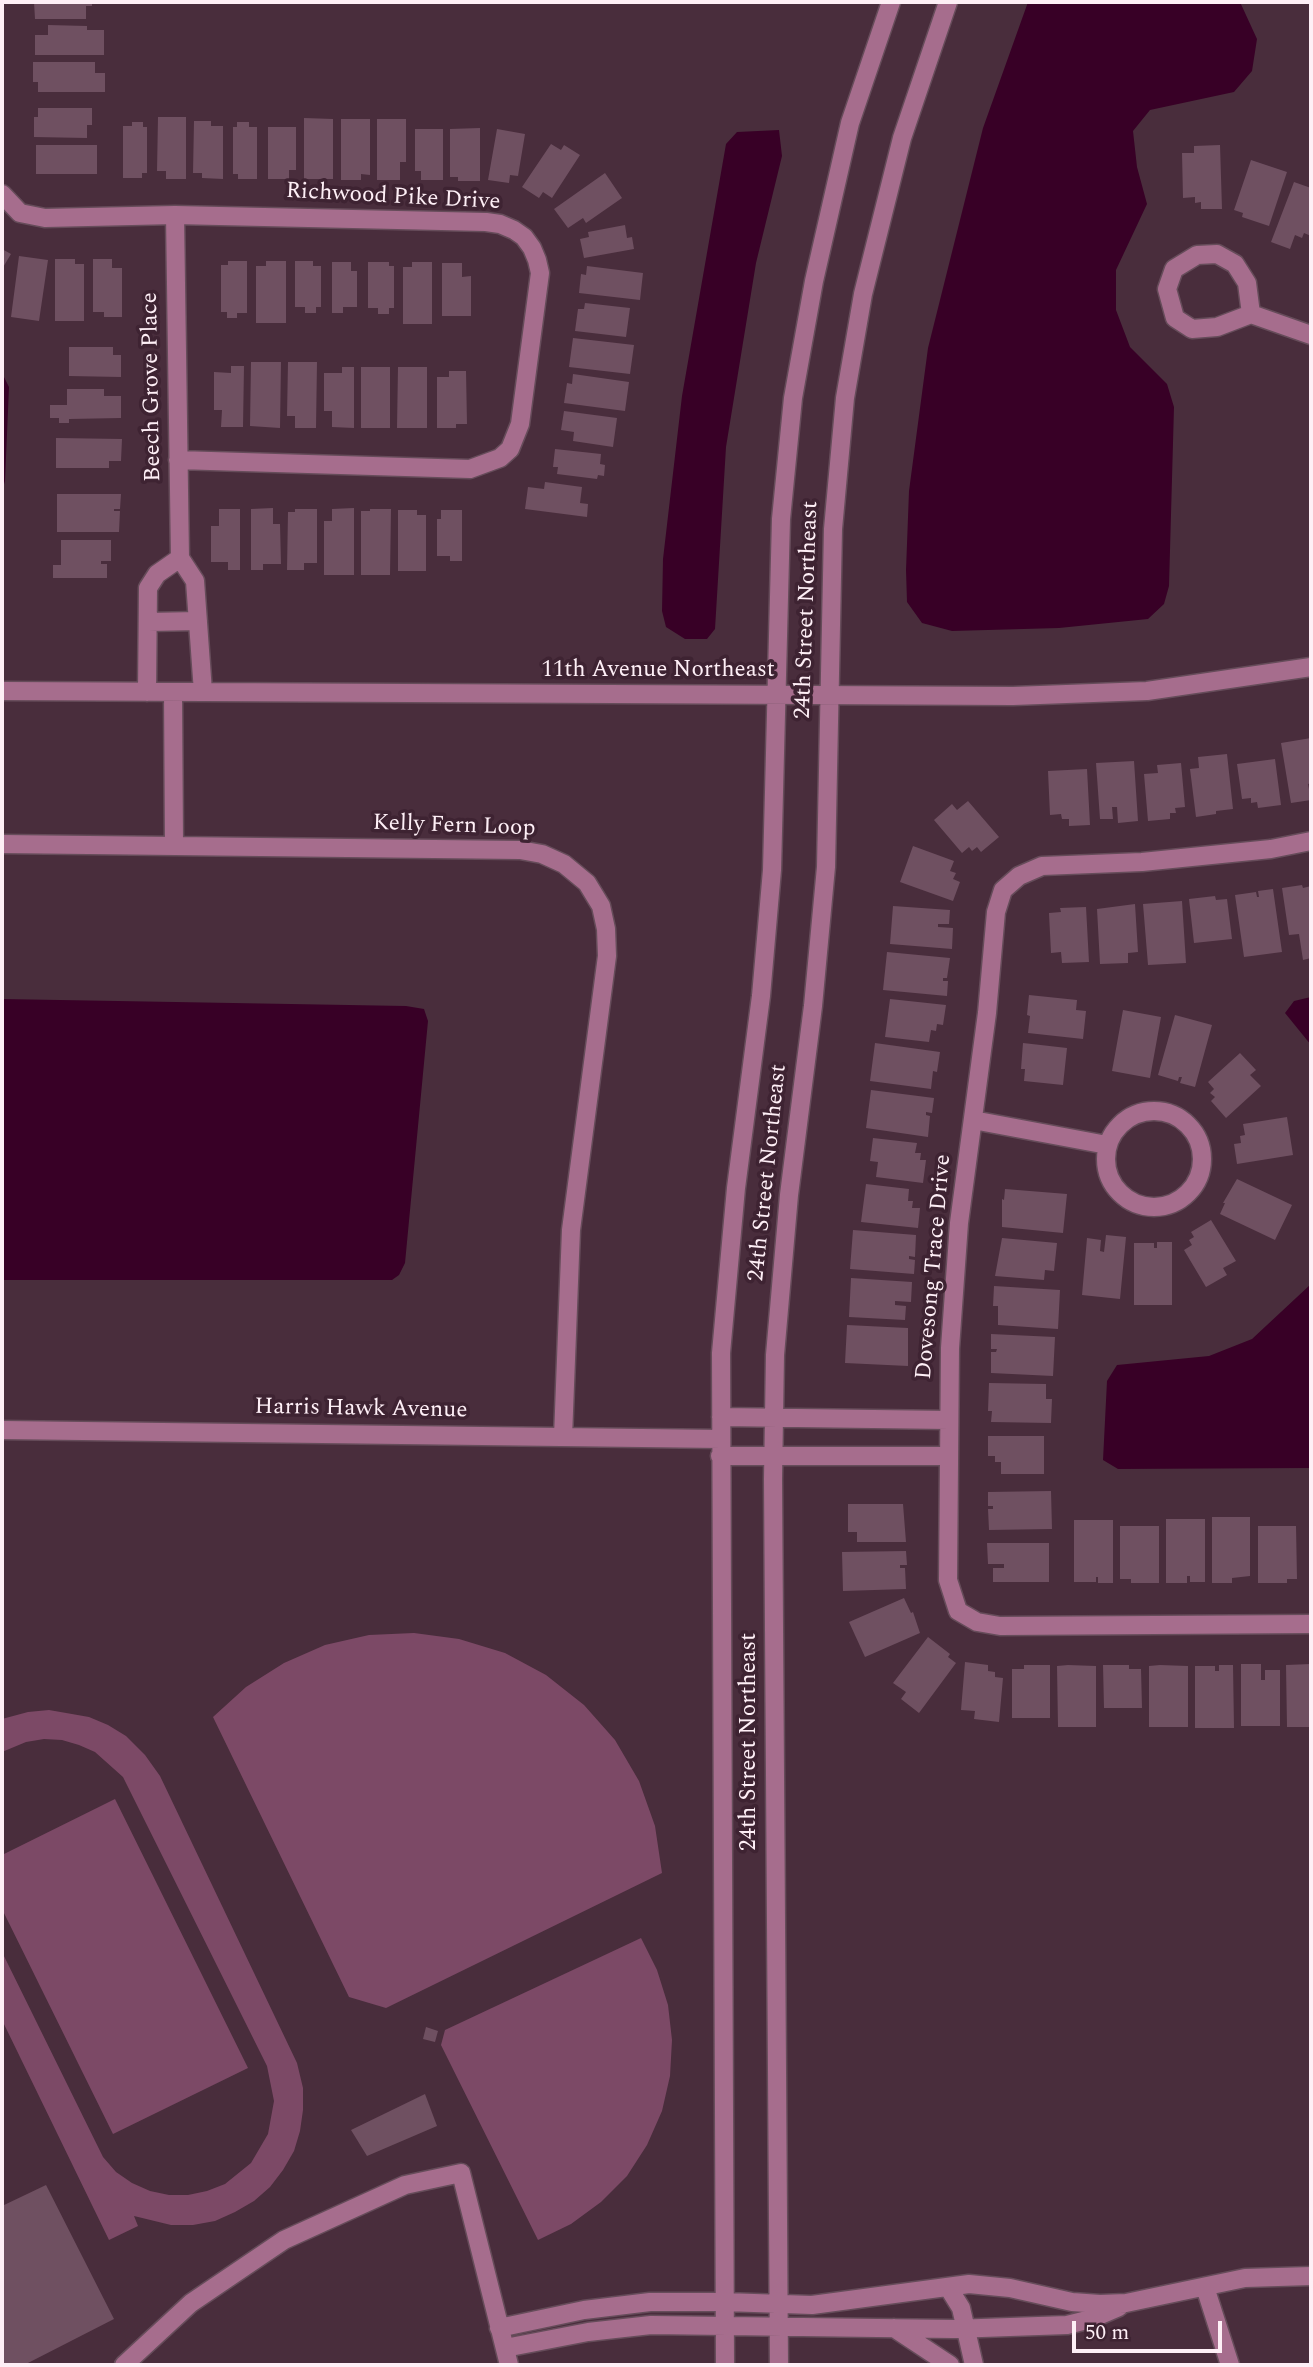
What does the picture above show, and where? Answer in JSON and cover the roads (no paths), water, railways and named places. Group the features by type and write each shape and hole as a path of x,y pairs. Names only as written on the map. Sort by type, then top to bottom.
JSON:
{"street":[{"name":"24th Street Northeast","path":"725,2365 721,1353 736,1188 761,996 772,870 781,519 793,398 814,281 850,123 891,2"},
{"name":"24th Street Northeast","path":"779,2365 775,1356 789,1195 813,1006 826,867 833,529 845,398 859,320 902,138 948,2"},
{"name":"Richwood Pike Drive","path":"2,194 20,213 45,218 176,215 500,224 524,237 537,260 540,273 520,424 510,449 500,458 470,469 178,460"},
{"name":"Beech Grove Place","path":"176,215 180,558 195,581 203,692"},
{"path":"1251,314 1247,283 1235,264 1217,254 1197,254 1174,269 1167,289 1175,318 1192,328 1217,327 1251,314 1311,335"},
{"path":"147,692 148,588 157,574 180,558"},
{"path":"148,622 198,621"},
{"name":"11th Avenue Northeast","path":"2,691 1013,696 1147,691 1311,667"},
{"path":"173,692 174,845"},
{"name":"Dovesong Trace Drive","path":"1311,841 1271,849 1142,862 1042,866 1019,876 1003,890 996,912 959,1223 950,1349 948,1580 958,1611 978,1622 1000,1626 1311,1624"},
{"name":"Kelly Fern Loop","path":"2,844 520,850 542,854 564,864 587,883 601,906 606,929 607,956 571,1230 563,1437"},
{"path":"1140,1112 1172,1114 1186,1123 1196,1135 1202,1150 1202,1166 1197,1181 1188,1194 1159,1208 1143,1206 1128,1200 1116,1190 1105,1161 1107,1145 1114,1131 1126,1119 1140,1112"},
{"path":"973,1120 1107,1145"},
{"path":"720,1417 949,1420"},
{"name":"Harris Hawk Avenue","path":"2,1430 563,1437 720,1447 774,1455 949,1455"},
{"path":"124,2365 191,2303 284,2240 405,2185 461,2173 507,2357 589,2332 651,2325 965,2328 1067,2325 1091,2319 1126,2303"},
{"path":"499,2328 584,2310 650,2302 812,2305 969,2284 1010,2288 1072,2302 1126,2303 1245,2278 1311,2276"},
{"path":"948,2287 961,2308 974,2365"},
{"path":"1205,2287 1230,2365"},
{"path":"894,2328 950,2365"}]}
